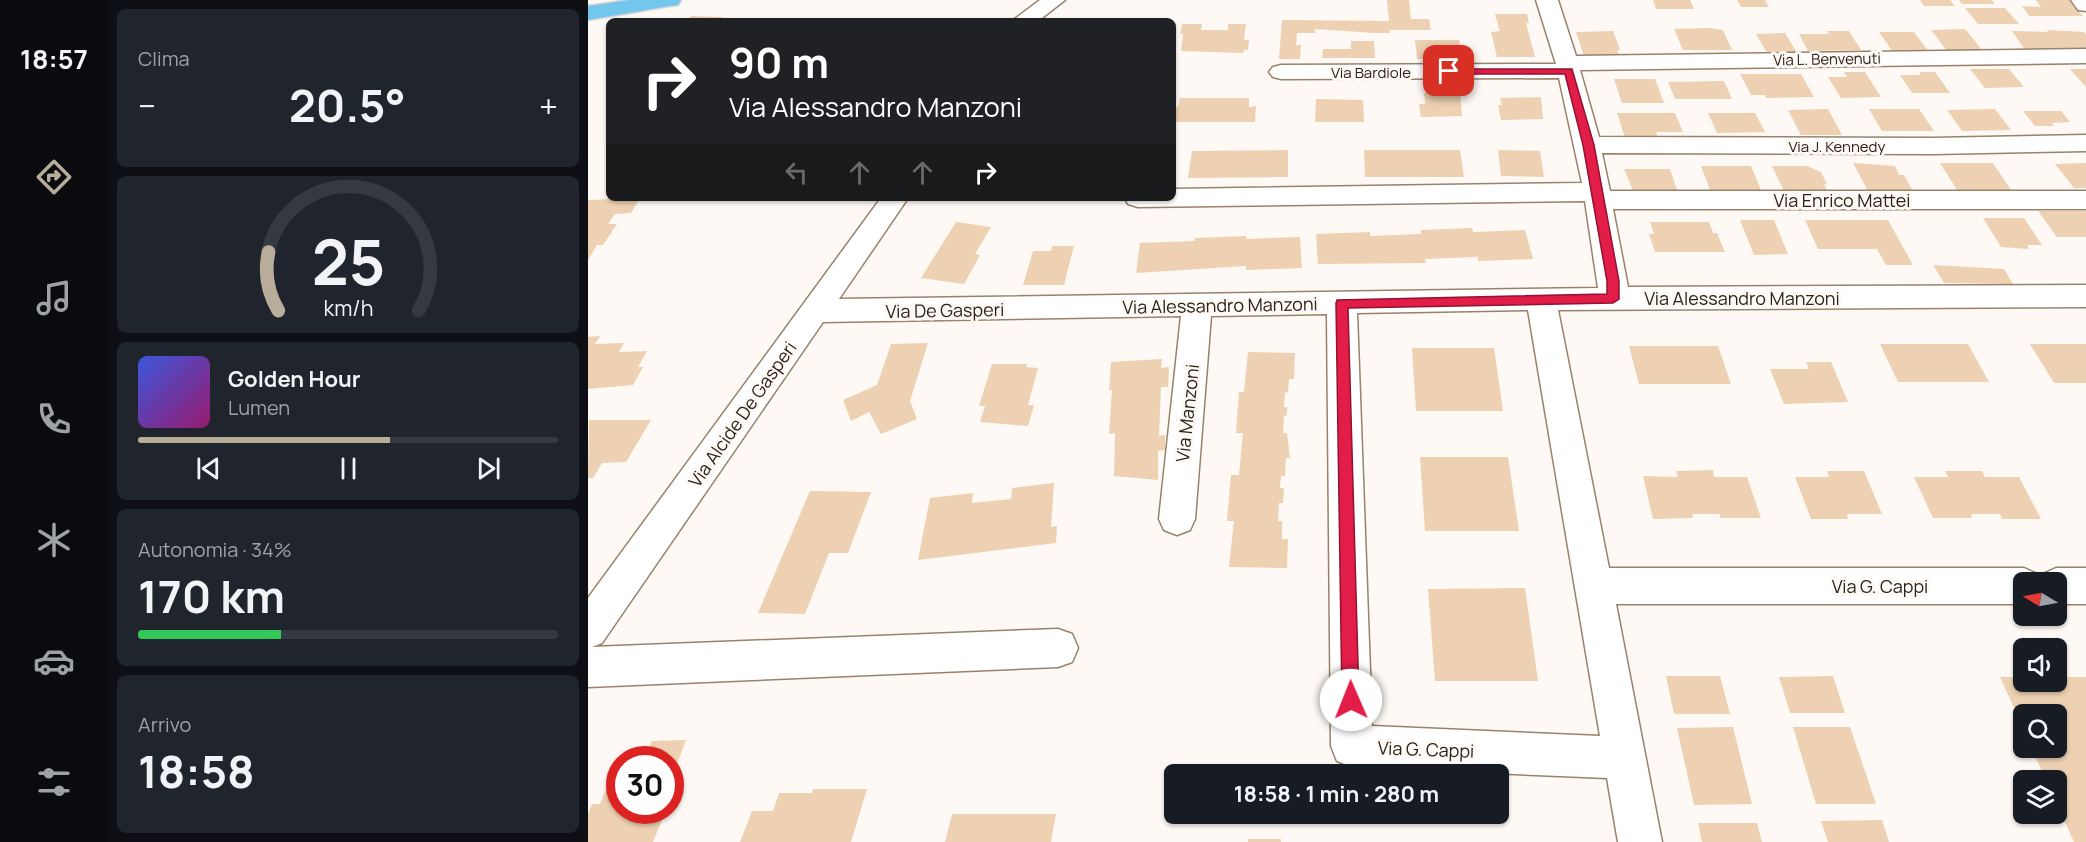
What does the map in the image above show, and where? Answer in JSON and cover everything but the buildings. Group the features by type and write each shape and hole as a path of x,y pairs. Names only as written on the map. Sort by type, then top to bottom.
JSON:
{"main road":[{"path":"588,13 670,0"}],"street":[{"path":"1024,18 1034,0"},
{"path":"1027,18 1054,0"},
{"path":"1547,0 1568,67 1588,145 1613,281 1613,299"},
{"path":"2082,0 2086,5"},
{"name":"Via L. Benvenuti","path":"1568,67 2086,56"},
{"name":"Via Bardiole","path":"1281,72 1568,67"},
{"name":"Via J. Kennedy","path":"1588,145 1933,146 2086,142"},
{"name":"Via Enrico Mattei","path":"1176,198 1598,196 2086,200"},
{"name":"Via Alcide De Gasperi","path":"588,630 893,201"},
{"name":"Via Alessandro Manzoni","path":"1075,307 1541,299 2086,296"},
{"path":"1541,299 1640,842"},
{"name":"Via G. Cappi","path":"1342,303 1352,746 1625,758"},
{"name":"Via Manzoni","path":"1177,519 1197,306"},
{"name":"Via De Gasperi","path":"814,311 1075,307"},
{"name":"Via G. Cappi","path":"1592,586 2013,586"},
{"path":"2067,586 2086,586"},
{"path":"588,667 1058,648"}],"route":[{"path":"1351,700 1342,303 1613,299 1613,281 1599,200 1569,71 1449,71"}]}
